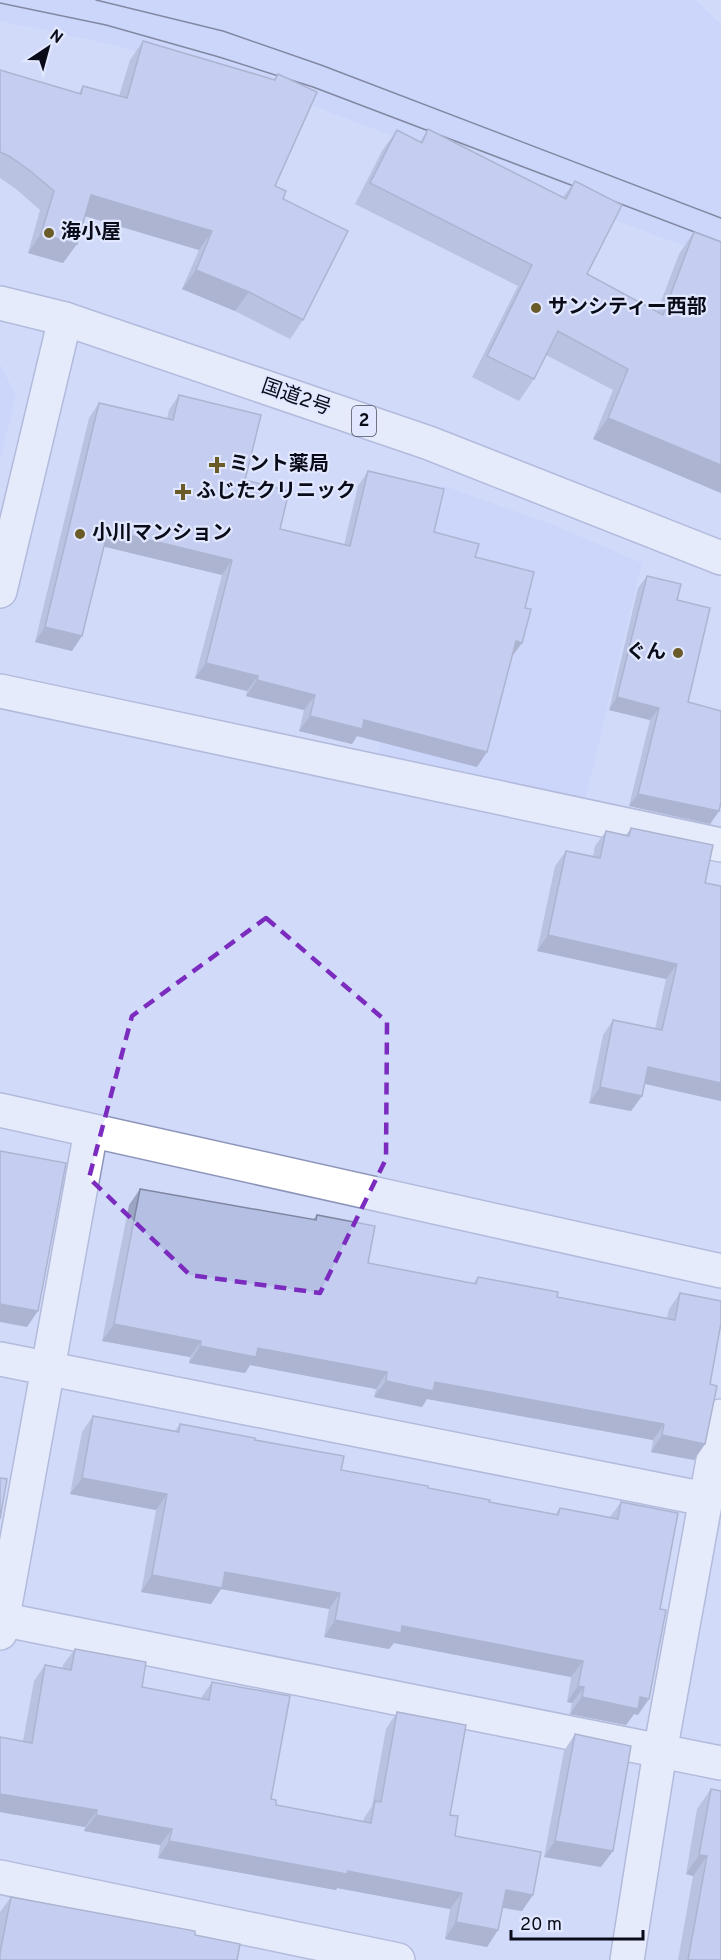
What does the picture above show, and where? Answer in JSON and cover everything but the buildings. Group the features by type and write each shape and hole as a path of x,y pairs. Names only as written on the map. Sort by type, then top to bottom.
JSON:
{"main road":[{"name":"国道2号","path":"0,303 65,319 429,443 721,558"},
{"path":"0,591 65,319"},
{"path":"0,690 721,845"},
{"path":"0,1110 721,1271"},
{"path":"91,1131 1,1624 721,1763"},
{"path":"0,1359 705,1499"},
{"path":"627,1960 660,1752 721,1416"},
{"path":"0,1877 398,1960"}],"highlighted area":[{"path":"266,918 387,1022 386,1159 320,1293 190,1275 89,1178 132,1016"}],"shaded area":[{"path":"0,0 696,0 721,24 721,260 321,109 212,71 101,42 0,21"},
{"path":"0,364 16,396 0,460"},
{"path":"442,485 556,526 642,563 585,801 377,757"}],"tram line":[{"path":"96,0 223,31 321,65 721,218"},
{"path":"0,3 106,25 313,87 721,242"}],"place":[{"name":"海小屋","path":"49,233"},
{"name":"サンシティー西部","path":"536,308"},
{"name":"ミント薬局","path":"217,465"},
{"name":"ふじたクリニック","path":"183,492"},
{"name":"小川マンション","path":"80,534"},
{"name":"ぐん","path":"678,653"}]}
